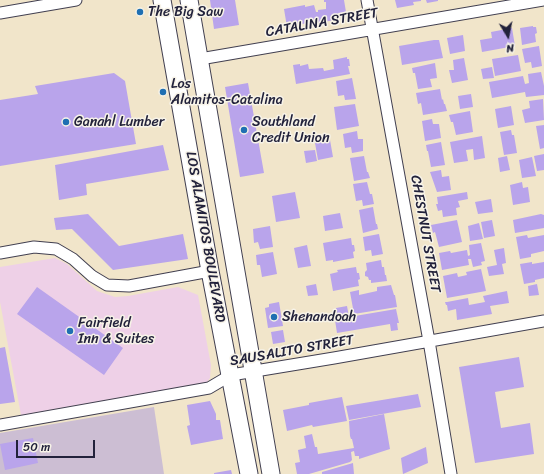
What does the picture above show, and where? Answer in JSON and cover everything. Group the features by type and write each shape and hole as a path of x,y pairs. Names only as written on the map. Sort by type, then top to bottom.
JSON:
{"main road":[{"name":"LOS ALAMITOS BOULEVARD","path":"162,0 210,271 249,474"},
{"name":"LOS ALAMITOS BOULEVARD","path":"189,0 270,474"}],"street":[{"path":"0,13 76,0"},
{"name":"CHESTNUT STREET","path":"367,0 429,342 451,474"},
{"name":"CATALINA STREET","path":"200,59 544,0"},
{"path":"0,253 34,247 56,249 73,259 92,276 107,285 129,286 210,271"},
{"name":"SAUSALITO STREET","path":"0,425 209,388 231,375 544,321"}],"shaded area":[{"path":"55,258 67,264 97,291 115,297 178,287 198,295 211,365 210,378 207,382 21,415 0,302 0,267"},
{"path":"154,407 164,474 0,474 0,433"}],"building":[{"path":"210,0 235,0 239,25 214,29"},
{"path":"324,0 344,0 346,12 338,13 339,19 287,27 284,9 314,5 316,12 318,12 318,10 326,9 326,2 324,2"},
{"path":"395,0 421,1 413,2 414,5 397,8"},
{"path":"426,0 438,0 438,1 427,3"},
{"path":"536,27 536,42 522,45 520,28"},
{"path":"512,28 515,46 482,52 480,40 492,38 491,32"},
{"path":"463,35 465,51 450,54 447,38"},
{"path":"439,40 443,58 402,65 399,46"},
{"path":"539,46 542,66 532,68 531,62 525,63 522,49"},
{"path":"518,55 521,71 495,76 492,59"},
{"path":"347,57 347,59 349,59 350,66 348,66 350,74 296,84 293,65 300,64 300,66 308,64 309,69 323,68 324,71 334,69 333,60"},
{"path":"464,58 468,80 452,83 449,70 454,70 453,60"},
{"path":"435,63 437,78 430,79 432,87 418,89 415,73 413,73 412,68"},
{"path":"492,67 494,78 483,79 481,69"},
{"path":"541,72 544,95 526,97 525,92 492,98 489,82 523,76 525,84 529,83 528,74"},
{"name":"Ganahl Lumber","path":"114,73 125,81 136,144 0,166 0,100 38,94 35,86"},
{"path":"352,78 356,99 345,100 344,95 338,96 336,81"},
{"name":"Southland Credit Union","path":"248,83 264,173 240,177 225,87"},
{"path":"440,89 442,100 443,99 447,111 423,115 421,103 418,104 416,93"},
{"path":"471,94 473,107 460,109 458,96"},
{"path":"543,99 544,120 525,123 522,110 530,108 529,101"},
{"path":"355,104 359,126 337,130 334,107"},
{"path":"511,106 514,125 498,128 495,109"},
{"path":"470,111 473,132 456,135 453,122 451,122 449,115"},
{"path":"432,119 433,124 439,124 441,138 425,141 422,121"},
{"path":"544,125 544,148 540,149 536,126"},
{"path":"511,130 512,135 514,135 517,153 504,155 500,132"},
{"path":"357,131 358,139 363,139 363,151 352,153 351,147 345,148 343,134"},
{"path":"482,136 485,158 474,160 473,149 466,150 468,161 454,163 450,142"},
{"path":"330,140 333,157 318,160 315,143"},
{"path":"441,142 445,165 431,167 426,145"},
{"path":"163,145 169,170 86,184 87,195 59,200 55,165"},
{"path":"315,150 317,161 306,163 304,151"},
{"path":"544,154 544,170 537,171 534,156"},
{"path":"364,156 367,172 370,178 354,181 350,158"},
{"path":"507,156 510,170 500,172 498,158"},
{"path":"532,157 536,176 522,178 519,160"},
{"path":"441,170 442,177 449,176 451,190 437,192 430,172"},
{"path":"367,182 374,204 363,206 362,200 356,201 353,184"},
{"path":"522,182 523,188 528,187 530,202 513,205 510,185"},
{"path":"295,192 300,218 276,222 272,196"},
{"path":"467,192 468,199 458,201 460,207 456,208 457,215 443,217 442,210 438,211 436,204 438,204 437,197"},
{"path":"491,199 493,212 478,214 475,202"},
{"path":"373,207 378,229 363,233 359,210"},
{"path":"340,213 343,228 325,231 323,216"},
{"path":"88,214 119,246 183,234 188,259 113,270 72,229 56,230 54,218"},
{"path":"541,214 544,215 544,228 515,233 513,220"},
{"path":"457,220 462,242 439,247 435,232 433,233 431,225"},
{"path":"492,220 495,236 484,238 481,222"},
{"path":"479,223 483,239 470,241 468,226"},
{"path":"270,226 273,247 260,249 258,242 254,243 253,229"},
{"path":"379,234 383,254 372,256 371,250 365,251 363,237"},
{"path":"527,235 528,238 544,235 544,251 531,254 531,257 520,259 516,237"},
{"path":"351,238 355,251 353,252 354,258 333,262 333,260 326,261 323,243"},
{"path":"481,243 485,261 481,262 482,265 473,267 471,259 468,259 469,265 442,270 439,253 450,251 451,253 467,250 468,256 470,255 469,245"},
{"path":"307,245 311,266 298,268 294,248"},
{"path":"504,248 506,263 502,264 504,274 489,276 487,267 497,265 494,250"},
{"path":"273,252 277,274 262,277 260,265 257,265 256,255"},
{"path":"381,260 387,281 371,283 371,280 365,276 365,272 367,270 366,263"},
{"path":"532,262 532,264 544,262 544,278 535,280 535,282 524,284 520,264"},
{"path":"356,267 360,279 358,280 359,286 333,291 330,274 338,272 337,270"},
{"path":"481,269 486,291 447,298 443,276 457,273 458,277 467,275 466,272"},
{"path":"316,284 318,295 308,296 306,286"},
{"path":"537,284 539,295 529,296 528,286"},
{"path":"391,285 395,295 397,307 354,314 350,292 359,290 359,295 377,291 377,287"},
{"name":"Fairfield Inn & Suites","path":"37,287 123,348 104,375 17,314"},
{"path":"507,291 509,303 490,306 492,314 457,320 456,309 448,311 445,302 468,298 469,305 485,302 483,296"},
{"path":"279,302 283,326 268,328 265,308 269,307 269,304"},
{"path":"347,306 349,317 396,309 399,323 397,323 398,330 391,331 390,324 337,333 335,320 338,319 336,308"},
{"path":"283,330 285,342 273,344 271,332"},
{"path":"5,347 15,402 0,404 0,348"},
{"path":"519,357 524,387 495,392 501,428 530,423 534,454 475,463 459,367"},
{"path":"418,394 421,407 349,420 346,406"},
{"path":"342,397 347,421 313,427 312,425 287,431 283,410 309,405 309,403"},
{"path":"210,401 216,414 216,420 220,420 223,439 191,445 187,426 190,425 187,405"},
{"path":"384,414 390,449 359,459 359,456 355,456 354,451 351,452 352,460 350,462 309,474 297,474 295,463 300,462 298,450 306,448 304,436 312,434 318,454 354,448 350,436 349,421"},
{"path":"33,438 38,463 5,470 0,444"},
{"path":"426,447 428,463 403,474 401,458"},
{"path":"353,463 354,474 322,474 322,472"},
{"path":"231,470 232,474 214,474 214,473"}],"place":[{"name":"The Big Saw","path":"140,12"},
{"name":"Los Alamitos-Catalina","path":"163,92"},
{"name":"Ganahl Lumber","path":"66,122"},
{"name":"Southland Credit Union","path":"244,130"},
{"name":"Shenandoah","path":"274,317"},
{"name":"Fairfield Inn & Suites","path":"70,331"}]}
